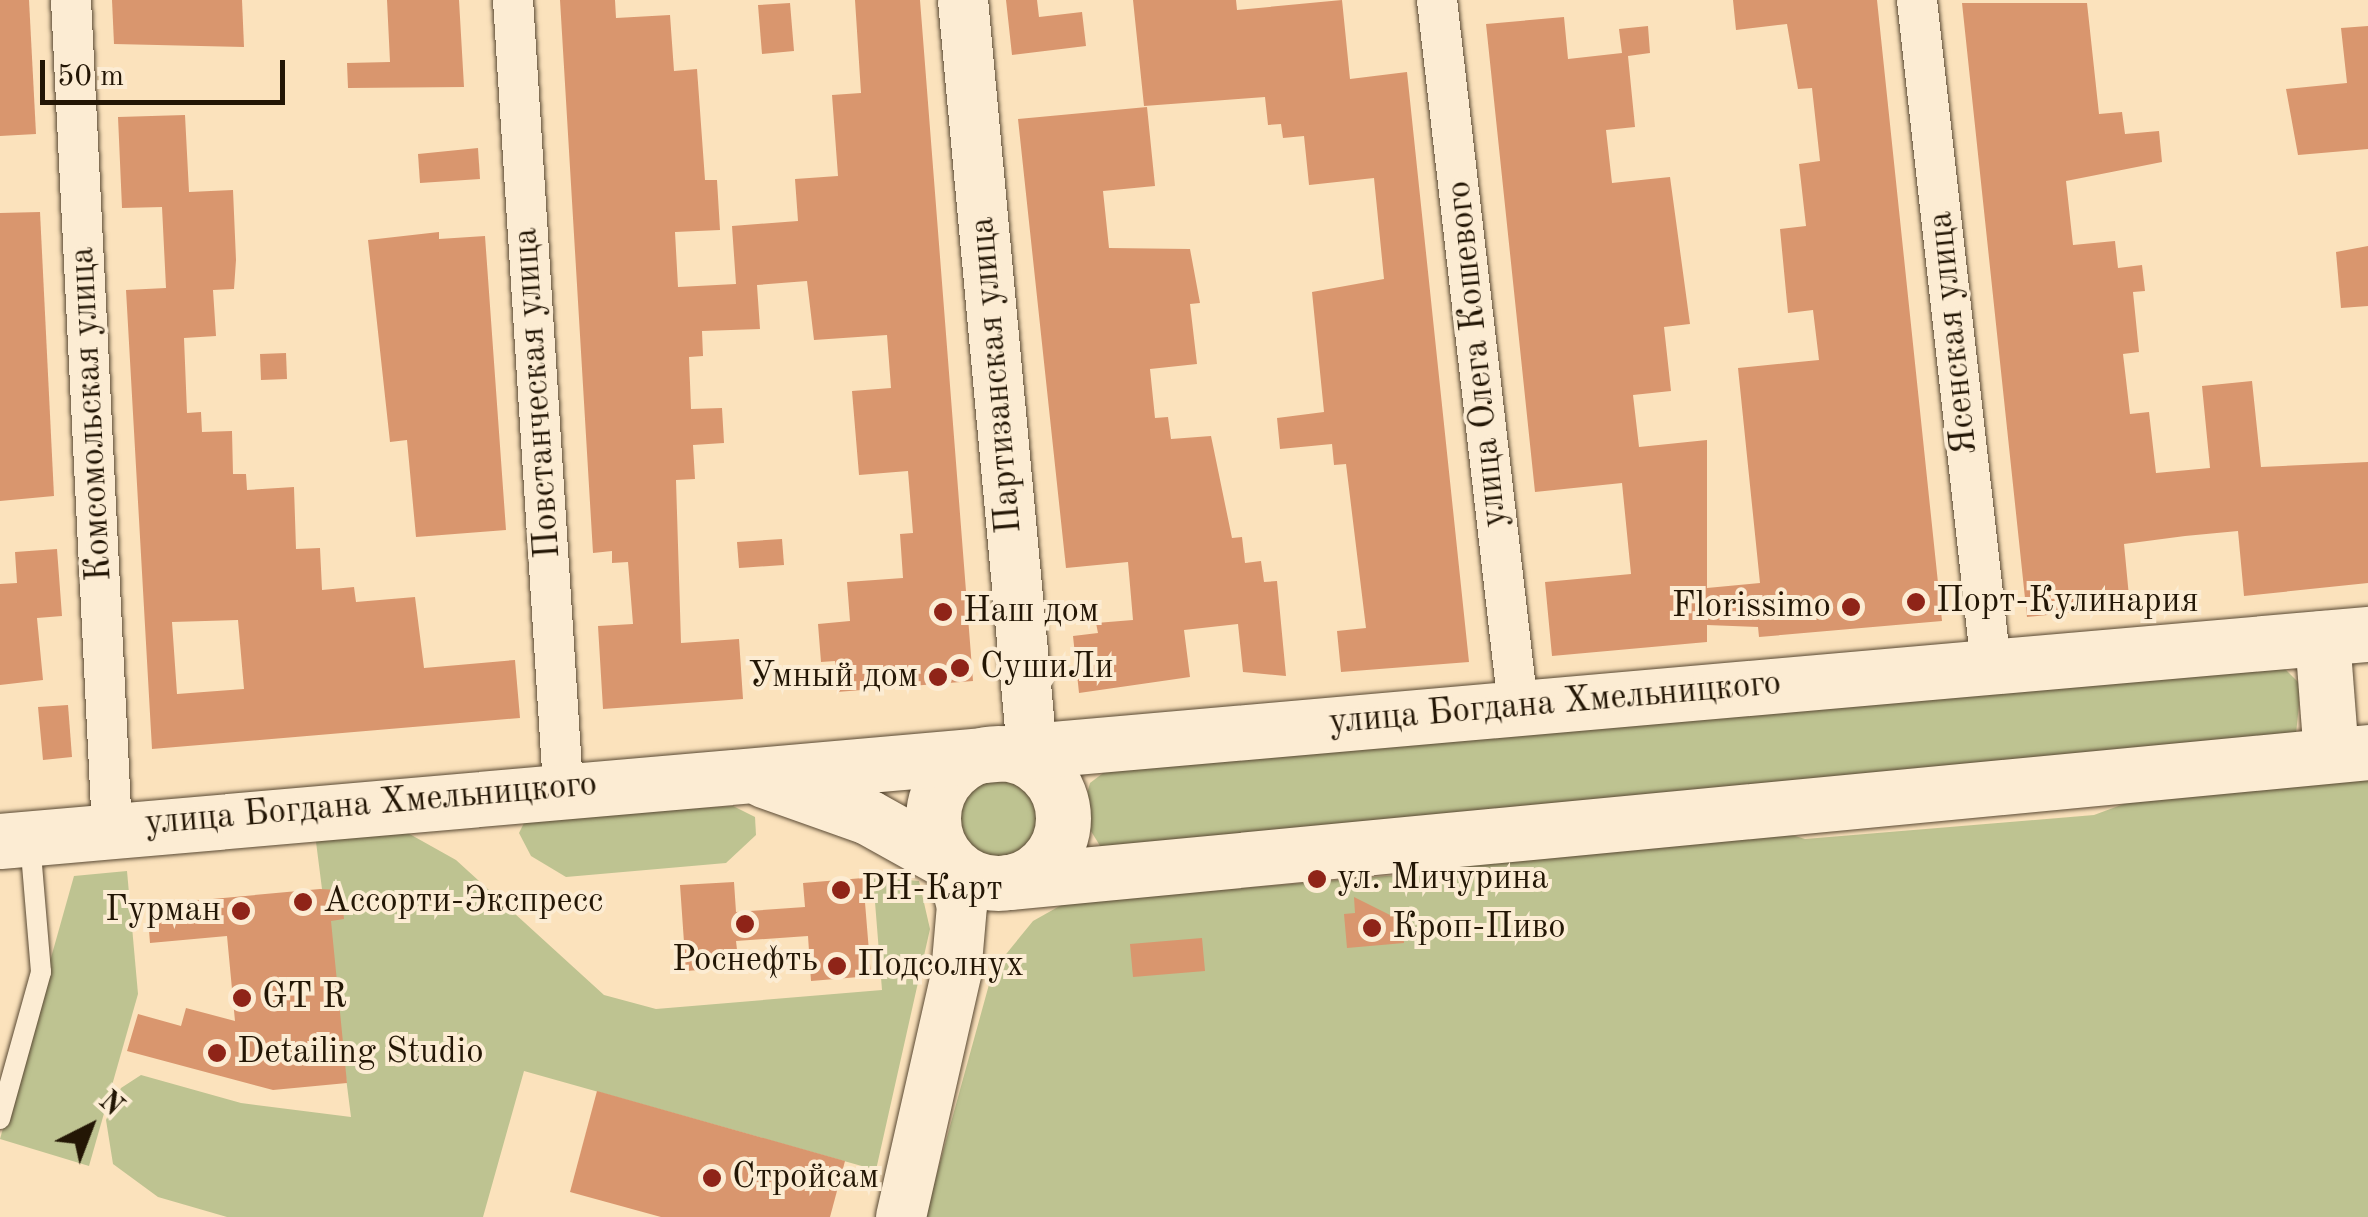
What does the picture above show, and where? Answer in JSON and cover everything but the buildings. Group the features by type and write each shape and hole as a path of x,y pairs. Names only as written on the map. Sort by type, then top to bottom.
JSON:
{"main road":[{"name":"улица Богдана Хмельницкого","path":"15,839 563,787 2345,636"},
{"path":"1009,882 1047,861 1062,810 1034,764 1012,751 958,765 935,798 934,831 949,862 976,880 1009,882 2355,755 2345,636"},
{"name":"улица Богдана Хмельницкого","path":"742,773 868,818 949,862"}],"street":[{"name":"Комсомольская улица","path":"71,0 112,829"},
{"name":"Повстанческая улица","path":"513,0 563,787"},
{"name":"Партизанская улица","path":"963,0 1012,751"},
{"name":"улица Олега Кошевого","path":"1437,0 1518,707"},
{"name":"Ясенская улица","path":"1917,0 1991,666"},
{"path":"901,1217 930,1103 962,929 949,862"},
{"path":"930,1103 1009,882"}],"lane":[{"path":"0,1119 41,972 15,839"}],"green space":[{"path":"2285,669 2301,685 2296,734 1102,849 1081,815 1090,783 1111,767"},
{"path":"999,776 1030,789 1043,820 1030,851 999,864 968,851 955,820 968,789"},
{"path":"2368,779 2368,1217 925,1217 993,970 1033,921 1065,903 1398,875 1407,863 1769,828 1805,839 2094,815 2132,801"},
{"path":"733,806 755,817 756,835 726,863 566,877 531,856 519,833 526,819"},
{"path":"406,832 456,860 604,995 656,1009 882,990 873,877 919,881 930,929 876,1170 524,1071 483,1217 227,1217 158,1197 113,1164 106,1120 121,1088 141,1075 241,1103 351,1117 315,834"},
{"path":"127,871 138,994 89,1166 0,1139 74,876"}],"place":[{"name":"Порт-Кулинария","path":"1916,602"},
{"name":"Florissimo","path":"1851,607"},
{"name":"Наш дом","path":"943,612"},
{"name":"СушиЛи","path":"960,668"},
{"name":"Умный дом","path":"938,677"},
{"name":"ул. Мичурина","path":"1317,879"},
{"name":"РН-Карт","path":"841,890"},
{"name":"Ассорти-Экспресс","path":"303,902"},
{"name":"Гурман","path":"241,911"},
{"name":"Роснефть","path":"745,924"},
{"name":"Кроп-Пиво","path":"1372,928"},
{"name":"Подсолнух","path":"837,966"},
{"name":"GT R","path":"242,998"},
{"name":"Detailing Studio","path":"217,1053"},
{"name":"Стройсам","path":"712,1178"}]}
